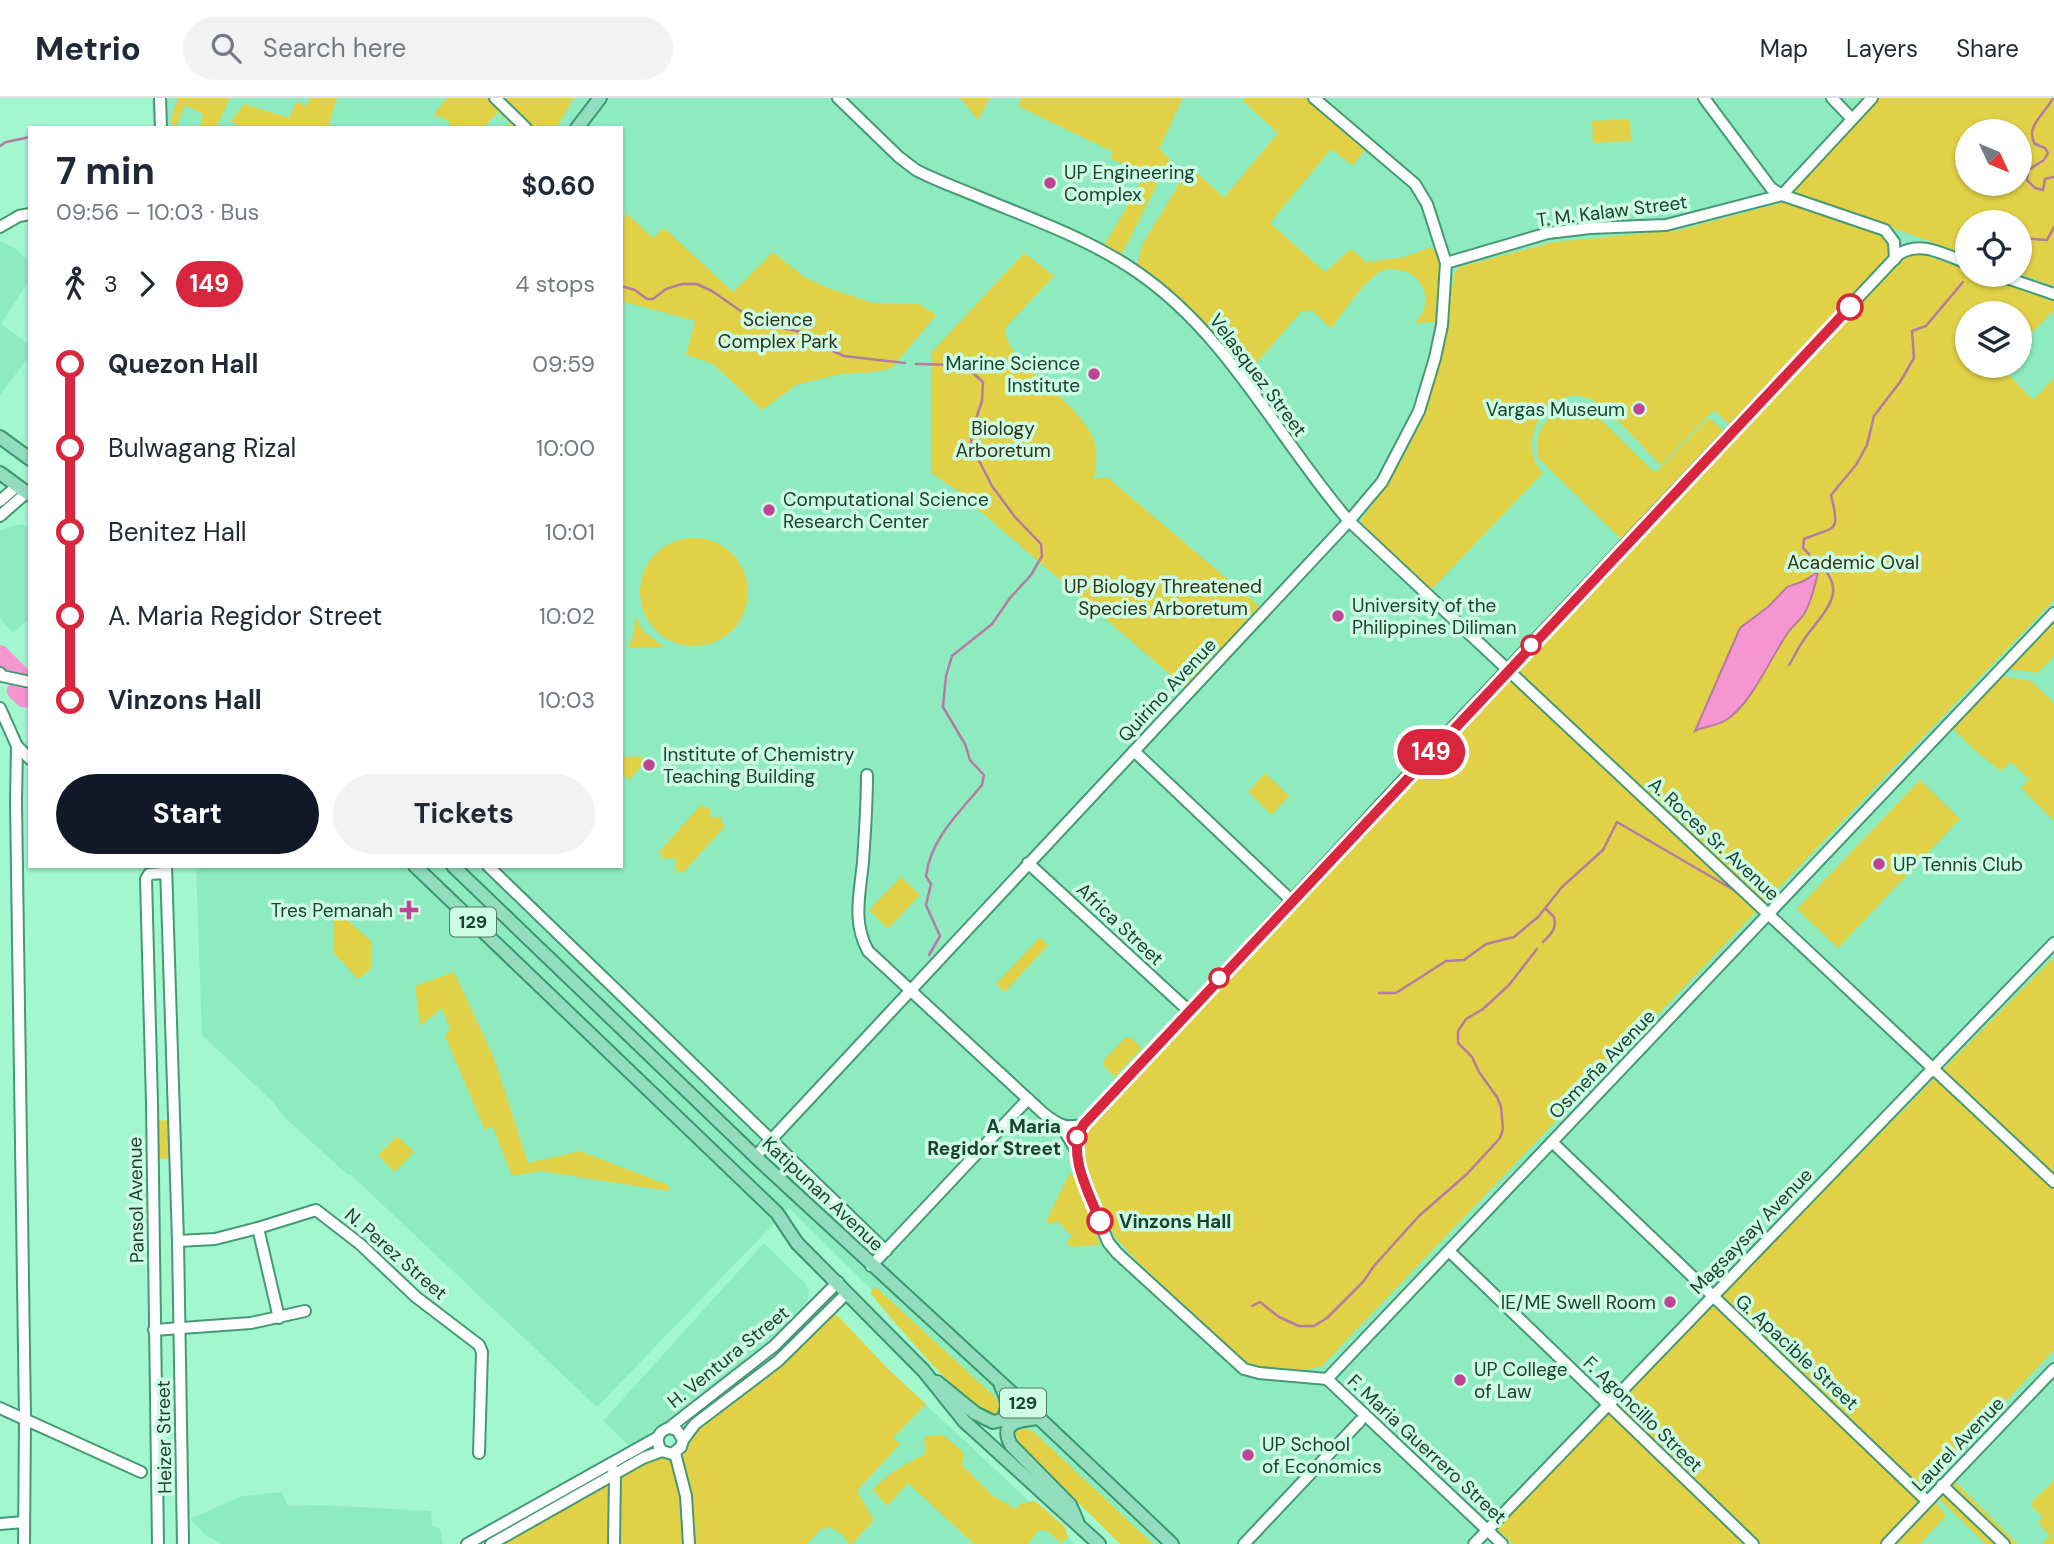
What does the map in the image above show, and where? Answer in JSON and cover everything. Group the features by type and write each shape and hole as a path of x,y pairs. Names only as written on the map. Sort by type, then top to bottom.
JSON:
{"main road":[{"path":"579,126 600,98"},
{"path":"0,437 28,458"},
{"path":"0,473 24,491"},
{"name":"129","path":"417,868 777,1213 797,1243 926,1373 964,1421 1100,1544"},
{"name":"Katipunan Avenue","path":"455,868 755,1157 1172,1544"},
{"path":"560,1005 578,987"},
{"path":"926,1373 975,1413 993,1422 1002,1420 1007,1408 1007,1401 998,1380"},
{"path":"1039,1418 1014,1422 1009,1427 1007,1438 1070,1505 1078,1525"}],"street":[{"path":"160,98 161,126"},
{"path":"495,98 524,126"},
{"name":"Velasquez Street","path":"838,98 916,170 1082,241 1123,263 1154,284 1206,332 1326,495 1349,521"},
{"name":"Quirino Avenue","path":"755,1157 1349,521 1382,482 1422,403 1440,336 1446,263 1427,204 1415,184 1314,98"},
{"path":"1704,98 1770,188 1782,195 1885,230 1895,247 1895,259"},
{"path":"1832,98 1852,119"},
{"path":"1782,195 1871,98"},
{"name":"T. M. Kalaw Street","path":"1446,263 1548,233 1590,228 1666,225 1782,195"},
{"path":"0,227 19,216 28,214"},
{"path":"1077,1152 1078,1135 1084,1124 1895,259 1907,250 1923,247 1955,259"},
{"path":"2032,287 2054,294"},
{"path":"0,501 24,491"},
{"path":"0,516 24,491"},
{"name":"A. Roces Sr. Avenue","path":"1349,521 2054,1182"},
{"name":"Osmeña Avenue","path":"1327,1379 2054,613"},
{"path":"0,673 2,676 28,682"},
{"path":"0,708 18,746 28,757"},
{"path":"18,746 16,801 25,1418 24,1544"},
{"path":"1134,751 1292,901"},
{"path":"867,775 863,864 856,912 862,941 868,951 909,992 1060,1125 1077,1152 1108,1242 1143,1276 1244,1369 1259,1373 1327,1379"},
{"name":"Africa Street","path":"1028,863 1189,1011"},
{"name":"Katipunan Avenue","path":"490,868 886,1251"},
{"name":"Pansol Avenue","path":"158,1544 143,870 166,869 180,1329"},
{"name":"Magsaysay Avenue","path":"1474,1544 2054,943"},
{"path":"872,1266 1028,1099"},
{"path":"1060,1125 1070,1127 1084,1124"},
{"name":"G. Apacible Street","path":"1552,1142 1927,1501"},
{"name":"N. Perez Street","path":"178,1241 215,1239 310,1211 321,1212 360,1244 416,1297 480,1345 479,1453"},
{"path":"258,1228 279,1318"},
{"name":"F. Agoncillo Street","path":"1449,1251 1753,1544"},
{"name":"H. Ventura Street","path":"669,1428 774,1346 838,1282"},
{"name":"H. Ventura Street","path":"683,1440 695,1424 793,1348 847,1293"},
{"path":"154,1330 251,1323 305,1311"},
{"name":"Heizer Street","path":"180,1329 183,1544"},
{"name":"Laurel Avenue","path":"1887,1544 2054,1369"},
{"name":"F. Maria Guerrero Street","path":"1327,1379 1502,1544"},
{"path":"0,1408 141,1472"},
{"path":"1244,1544 1360,1421"},
{"path":"467,1544 496,1539 613,1469 669,1428 677,1430 683,1440 675,1453"},
{"path":"658,1437 662,1451"},
{"path":"613,1469 662,1451 675,1453"},
{"path":"675,1453 686,1496 689,1544"},
{"path":"613,1469 614,1544"},
{"path":"1942,1485 2004,1544"},
{"path":"0,1524 24,1522"}],"shaded area":[{"name":"University of the Philippines Diliman","path":"152,98 2054,98 2054,1544 1129,1544 789,1208 597,1407 350,1174 284,1117 273,1102 202,1035 196,868 623,868 623,126 153,126"},
{"path":"0,241 16,249 27,259 28,282 1,324 28,344 28,358 0,395"},
{"path":"21,524 28,527 28,620 13,633 0,618 0,530"},
{"path":"1818,572 1804,614 1782,641 1744,703 1719,724 1695,731 1740,628 1768,607 1787,587"},
{"path":"764,1243 806,1284 809,1291 807,1303 778,1334 686,1408 630,1447 603,1421"},
{"path":"889,1370 1075,1544 769,1544"},
{"path":"282,1492 288,1506 320,1505 431,1511 432,1526 440,1529 443,1544 222,1544 205,1535 190,1519 242,1496"}],"green space":[{"path":"178,98 229,98 217,126 200,126 203,114 185,105 176,126 170,122"},
{"path":"310,98 337,98 329,126 237,126 231,121 244,104 289,118 296,102 306,106"},
{"path":"447,98 574,98 557,126 508,126 510,123 498,112 485,126 449,126 450,122 434,114"},
{"path":"960,98 990,98 978,120"},
{"path":"1018,98 1183,98 1159,149 1170,159 1121,256 1107,250 1105,244 1147,172 1110,159 1113,152 1018,106 1021,100"},
{"path":"1244,98 1306,98 1365,149 1353,166 1331,149 1270,223 1325,272 1351,249 1366,262 1405,257 1428,248 1438,250 1443,267 1438,286 1435,322 1415,323 1424,307 1424,291 1415,277 1392,269 1382,271 1368,281 1331,329 1313,311 1301,312 1254,366 1262,372 1256,383 1269,394 1262,400 1205,327 1137,265 1142,245 1190,166 1224,198 1278,133 1243,101"},
{"path":"1879,98 2054,98 2054,286 2032,278 2032,210 1955,210 1955,251 1792,191"},
{"path":"1630,119 1631,141 1593,143 1592,121"},
{"path":"1788,201 1887,235 1894,253 1733,428 1716,412 1712,412 1661,465 1593,401 1585,397 1571,396 1558,400 1538,420 1533,434 1535,461 1543,473 1429,592 1363,528 1362,518 1401,462 1427,403 1443,341 1454,274 1459,267 1554,242 1679,230"},
{"name":"Science Complex Park","path":"626,213 653,238 664,228 733,292 773,252 804,277 828,288 873,303 919,304 936,315 892,368 840,374 796,385 762,410 713,364 686,355 695,321 623,302 623,222"},
{"path":"1024,253 1054,276 1005,328 1007,340 1021,360 1083,421 1096,450 1094,479 1107,477 1259,606 1187,689 967,500 970,499 931,473 931,353"},
{"name":"Academic Oval","path":"1922,254 1955,266 1955,287 2013,287 2054,302 2054,310 2032,333 2032,301 1955,301 1955,378 2012,378 2033,400 2054,378 2054,600 1322,1366 1282,1369 1241,1360 1115,1237 1084,1161 1084,1144 1089,1130 1901,259 1908,255"},
{"path":"1567,406 1590,409 1655,473 1708,419 1724,431 1622,540 1538,458 1538,441 1542,427 1552,415"},
{"path":"694,538 715,542 732,554 744,571 748,592 744,613 732,630 715,642 694,646 673,642 656,630 644,613 640,592 644,571 656,554 673,542"},
{"path":"636,617 643,631 664,647 628,648"},
{"path":"2054,622 2054,656 2038,673 2008,669"},
{"path":"2002,676 2031,681 2054,703 2054,821 2021,788 2029,779 2011,762 2001,771 1952,728"},
{"path":"640,756 646,761 629,780 623,775 623,757"},
{"path":"1265,773 1289,796 1272,815 1248,792"},
{"name":"UP Tennis Club","path":"1920,780 1960,819 1838,948 1797,909"},
{"path":"701,805 709,807 711,818 721,817 725,826 683,873 676,871 675,858 663,859 659,852"},
{"path":"901,877 920,895 888,929 869,910"},
{"path":"334,908 372,942 372,968 358,979 333,952"},
{"path":"1040,937 1048,945 1005,992 996,984"},
{"path":"2054,957 2054,1350 1925,1488 1946,1516 1920,1544 1513,1544 1497,1529 1721,1295"},
{"path":"454,972 494,1058 528,1163 580,1151 670,1186 668,1191 540,1171 512,1176 493,1127 485,1130 445,1036 450,1028 442,1008 420,1026 415,986"},
{"path":"1126,1037 1142,1048 1115,1077 1104,1066 1103,1061"},
{"path":"158,1120 172,1121 171,1159 157,1158"},
{"path":"397,1136 414,1152 395,1172 378,1155"},
{"path":"1069,1174 1075,1176 1100,1245 1070,1247 1067,1241 1072,1236 1056,1220 1051,1225 1046,1222"},
{"path":"877,1288 996,1398 1002,1410 1001,1416 989,1413 972,1403 933,1366 871,1294 872,1289"},
{"path":"830,1314 837,1315 889,1370 926,1404 893,1438 900,1444 857,1491 874,1520 852,1544 829,1527 820,1530 807,1544 500,1544 654,1458 670,1459 675,1465 683,1464 684,1454 700,1424"},
{"path":"1020,1429 1035,1433 1153,1544 1120,1544 1020,1445 1015,1433"},
{"path":"943,1435 964,1453 962,1465 993,1496 1016,1509 1021,1503 1035,1501 1065,1527 1068,1537 1061,1543 1046,1530 1038,1531 1028,1544 974,1544 908,1483 887,1506 873,1490 891,1473 926,1453 924,1439 928,1436"},
{"path":"2054,1480 2054,1544 2042,1544 2050,1536 2038,1522 2043,1518 2030,1504"},
{"path":"1954,1481 2018,1544 1986,1544 1938,1498"}],"waterway":[{"path":"2053,98 2032,132 2035,144 2045,148 2048,153 2044,160 2028,170 2027,180 2035,188 2043,190 2045,179 2054,177"},
{"path":"0,146 28,137"},
{"path":"2032,239 2047,240 2054,227"},
{"path":"623,287 635,290 647,299 653,299 666,289 682,284 697,284 712,291 758,323 806,333 826,348 844,356 905,363"},
{"path":"1809,554 1803,548 1804,539 1833,527 1835,516 1831,495 1856,465 1867,445 1874,416 1900,382 1914,358 1912,331 1926,326 1959,287"},
{"path":"916,364 964,365 983,382 982,401 972,430 971,445 992,486 1015,517 1041,544 1042,556 1031,575 1010,598 992,624 952,656 946,676 943,707 965,744 970,760 984,775 982,785 955,816 940,838 929,862 926,876 931,884 926,905 940,936 929,955"},
{"path":"1813,558 1818,572"},
{"path":"1789,665 1831,600 1831,580 1813,558"},
{"path":"0,654 22,676 16,691 23,698 28,699"},
{"path":"1379,993 1396,993 1446,961 1464,960 1486,944 1514,937 1538,917 1562,887 1603,850 1617,822 1739,893"},
{"path":"1543,942 1555,925 1554,917 1546,909"},
{"path":"1252,1306 1260,1302 1279,1317 1299,1326 1314,1326 1327,1318 1363,1282 1419,1216 1467,1174 1500,1138 1503,1129 1501,1107 1472,1057 1458,1043 1458,1031 1466,1019 1483,1009 1509,985 1537,949"}],"bus line":[{"name":"149","path":"1100,1221 1077,1158 1076,1141 1084,1124 1850,307"}],"place":[{"name":"UP Engineering Complex","path":"1050,183"},
{"name":"Marine Science Institute","path":"1094,374"},
{"name":"Vargas Museum","path":"1639,409"},
{"name":"Computational Science Research Center","path":"769,510"},
{"name":"University of the Philippines Diliman","path":"1338,616"},
{"name":"Institute of Chemistry Teaching Building","path":"649,765"},
{"name":"UP Tennis Club","path":"1879,864"},
{"name":"Tres Pemanah","path":"409,910"},
{"name":"A. Maria Regidor Street","path":"1077,1137"},
{"name":"Vinzons Hall","path":"1100,1221"},
{"name":"IE/ME Swell Room","path":"1670,1302"},
{"name":"UP College of Law","path":"1460,1380"},
{"name":"UP School of Economics","path":"1248,1455"}],"park label":[{"name":"Biology Arboretum","path":"1003,439"},
{"name":"UP Biology Threatened Species Arboretum","path":"1163,597"}]}
